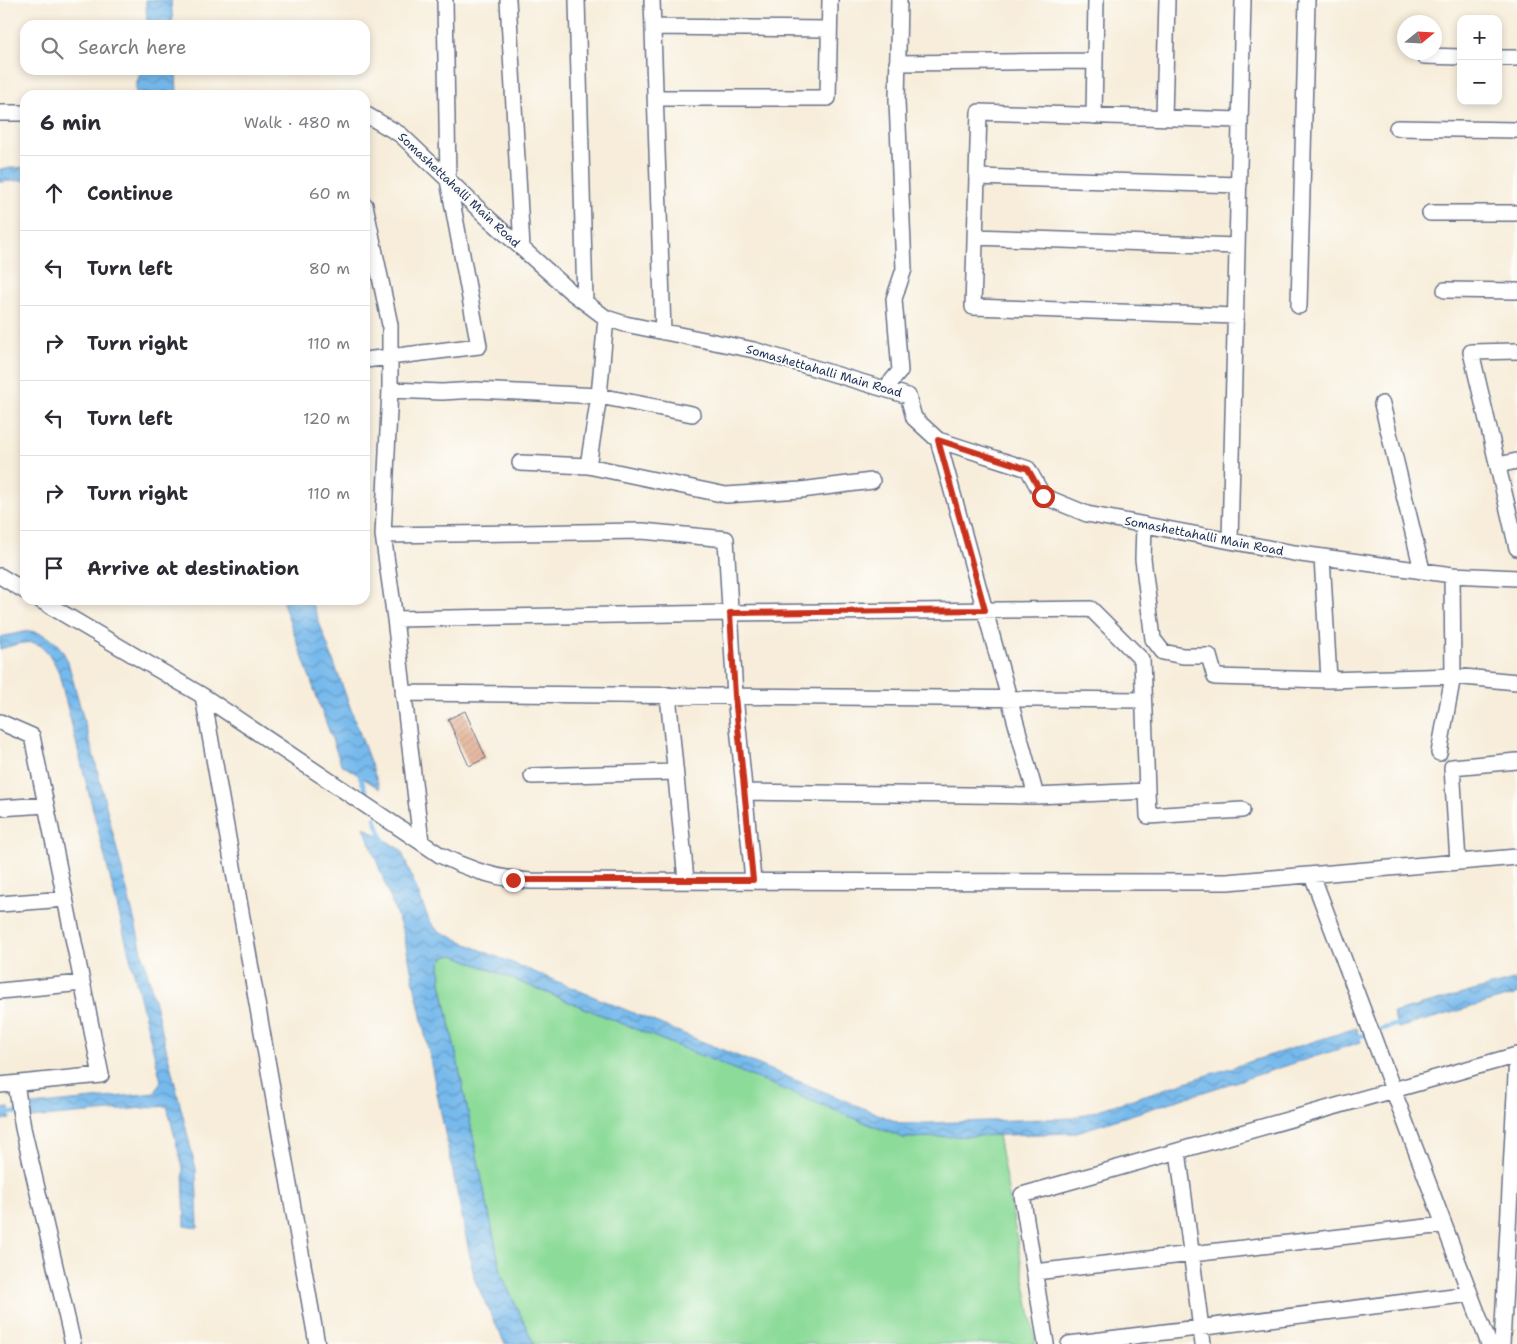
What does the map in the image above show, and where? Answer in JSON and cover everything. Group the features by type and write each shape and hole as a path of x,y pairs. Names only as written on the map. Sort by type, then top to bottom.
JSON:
{"street":[{"path":"370,359 479,346 448,180 445,0"},
{"path":"508,0 522,248"},
{"path":"577,0 585,302"},
{"path":"652,0 663,332"},
{"path":"655,98 828,98 830,0"},
{"path":"885,389 900,371 894,298 904,269 897,102 899,0"},
{"path":"1094,116 1096,0"},
{"path":"1164,118 1167,0"},
{"path":"1230,541 1243,0"},
{"path":"1299,306 1307,0"},
{"path":"653,27 829,29"},
{"path":"1442,56 1457,57"},
{"path":"1502,58 1517,58"},
{"path":"897,63 1095,61"},
{"path":"1236,316 973,307 979,112 1240,120"},
{"path":"0,113 20,113"},
{"name":"Somashettahalli Main Road","path":"370,117 401,135 522,248 606,318 625,324 754,350 908,396 914,418 938,440 1028,469 1043,496 1078,511 1322,557 1452,574 1517,578"},
{"path":"1397,128 1517,130"},
{"path":"977,177 1239,185"},
{"path":"1430,213 1517,213"},
{"path":"370,229 390,325 390,390 383,535 395,619 421,842"},
{"path":"975,238 1237,246"},
{"path":"1445,290 1517,291"},
{"path":"588,466 599,396 606,318"},
{"path":"1517,351 1471,352 1517,548"},
{"path":"390,390 442,392 476,390 599,396 692,414"},
{"path":"1382,404 1422,570"},
{"path":"938,440 1036,796"},
{"path":"1498,465 1517,461"},
{"path":"520,463 588,466 726,495 801,490 872,481"},
{"path":"1144,524 1143,559 1153,639 1162,652 1183,656 1209,656 1215,677 1329,680 1453,676 1517,682"},
{"path":"383,535 642,531 726,539 735,696 753,880"},
{"path":"1322,557 1329,680"},
{"path":"1439,752 1453,676 1452,574"},
{"path":"0,576 20,588"},
{"path":"48,605 203,696 440,855 466,868 513,880 1227,882 1517,858"},
{"path":"395,619 730,613 1091,610 1142,660 1148,816 1242,810"},
{"path":"403,693 1143,700"},
{"path":"668,695 686,880"},
{"path":"203,696 317,1344"},
{"path":"0,722 32,736 101,1075 0,1086"},
{"path":"1458,862 1452,767 1517,761"},
{"path":"532,776 675,772"},
{"path":"744,792 1036,796 1147,791"},
{"path":"0,808 46,805"},
{"path":"1312,874 1489,1344"},
{"path":"0,904 65,898"},
{"path":"0,991 82,983"},
{"path":"1046,1344 1022,1195 1517,1056 1502,1344"},
{"path":"16,1084 23,1128 73,1344"},
{"path":"1178,1151 1203,1344"},
{"path":"1035,1272 1444,1226"},
{"path":"1068,1344 1470,1294"}],"green space":[{"path":"454,955 903,1138 998,1135 1036,1344 534,1344 502,1276 441,982 440,963 444,957"}],"water":[{"path":"146,0 171,0 173,20 147,20"},
{"path":"139,75 176,75 177,90 136,90"},
{"path":"20,167 20,180 0,182 0,169"},
{"path":"284,605 313,605 380,789 341,764"},
{"path":"29,631 42,634 53,640 62,650 68,662 94,757 196,1169 198,1228 185,1226 183,1169 167,1106 31,1118 31,1105 155,1093 161,1081 58,670 47,651 35,643 21,643 0,649 0,637"},
{"path":"364,827 401,850 429,920 437,930 476,948 902,1124 1073,1118 1356,1028 1361,1042 1074,1133 903,1138 454,955 444,957 440,963 441,982 502,1276 534,1344 505,1344 475,1281 403,932"},
{"path":"1517,979 1517,994 1398,1028 1393,1013"},
{"path":"9,1108 10,1119 0,1120 0,1109"}],"building":[{"path":"465,711 486,758 469,766 448,719"}],"waterway":[{"path":"359,773 370,803"},
{"path":"375,818 384,843"},
{"path":"1354,1038 1401,1023"},
{"path":"0,1114 36,1111"}],"route":[{"path":"513,880 753,880 735,696 730,613 985,610 938,440 1028,469 1043,496"}]}
